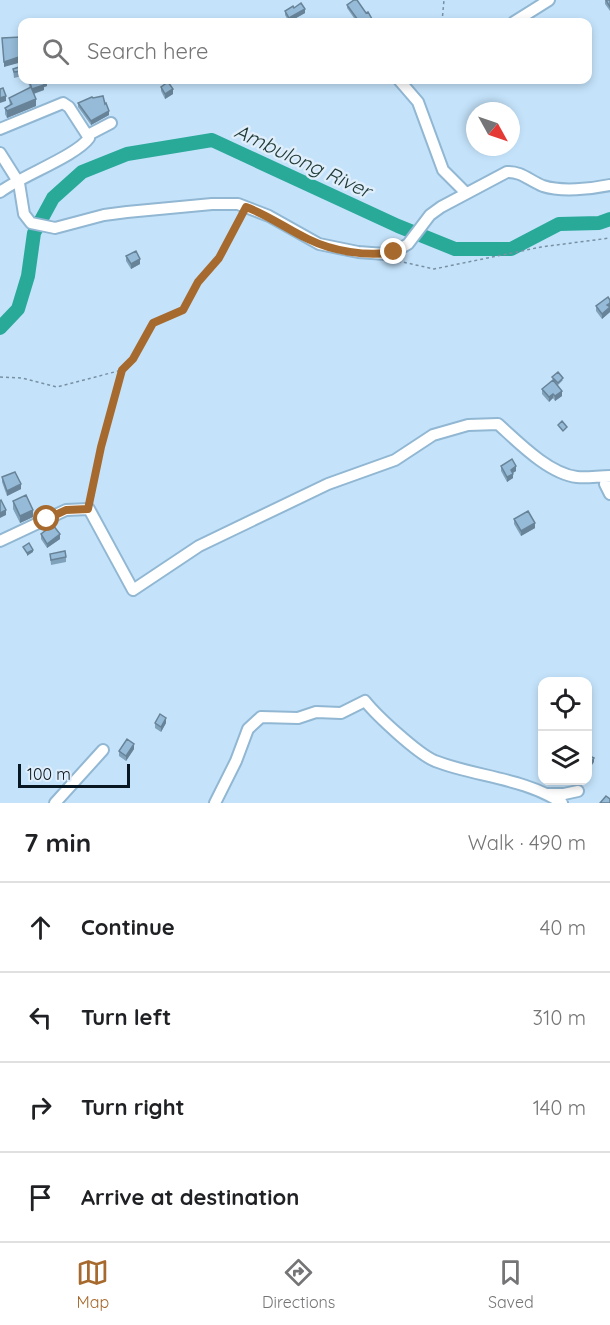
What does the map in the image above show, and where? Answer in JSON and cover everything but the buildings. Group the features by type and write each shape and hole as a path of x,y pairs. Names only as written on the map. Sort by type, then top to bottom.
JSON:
{"street":[{"path":"520,18 549,0"},
{"path":"402,84 418,102 443,170 466,194"},
{"path":"0,129 63,104 69,107 89,138 87,142 17,180 0,192"},
{"path":"88,135 111,123"},
{"path":"0,153 20,186 24,214 31,223 52,227 127,212 228,204 246,207 268,216 319,244 366,253 385,254 402,248 430,215 503,173 511,172 546,187 588,189 610,185"},
{"path":"0,541 66,510 88,509 133,590 199,546 328,484 395,460 433,435 468,425 498,424 529,452 562,473 575,476 610,476"},
{"path":"610,476 605,484 610,494"},
{"path":"214,803 236,761 248,729 261,717 298,718 316,712 341,713 364,701 428,757 455,767 521,784 548,794 562,803"},
{"path":"55,803 103,750"},
{"path":"548,794 578,791"}],"path":[{"path":"442,18 444,0"},
{"path":"88,509 101,447 122,370 133,359 153,323 183,310 198,282 219,258 246,207"},
{"path":"385,254 399,261 434,269 541,248 610,238"},
{"path":"0,378 22,378 57,387 122,370"}],"waterway":[{"name":"Ambulong River","path":"0,328 18,309 28,276 34,233 53,198 82,172 127,154 212,140 398,226 455,249 511,249 559,224 599,223 610,219"}],"route":[{"path":"47,519 66,510 88,509 101,447 122,370 133,359 153,323 183,310 198,282 219,258 246,207 268,216 319,244 366,253 394,252"}]}
